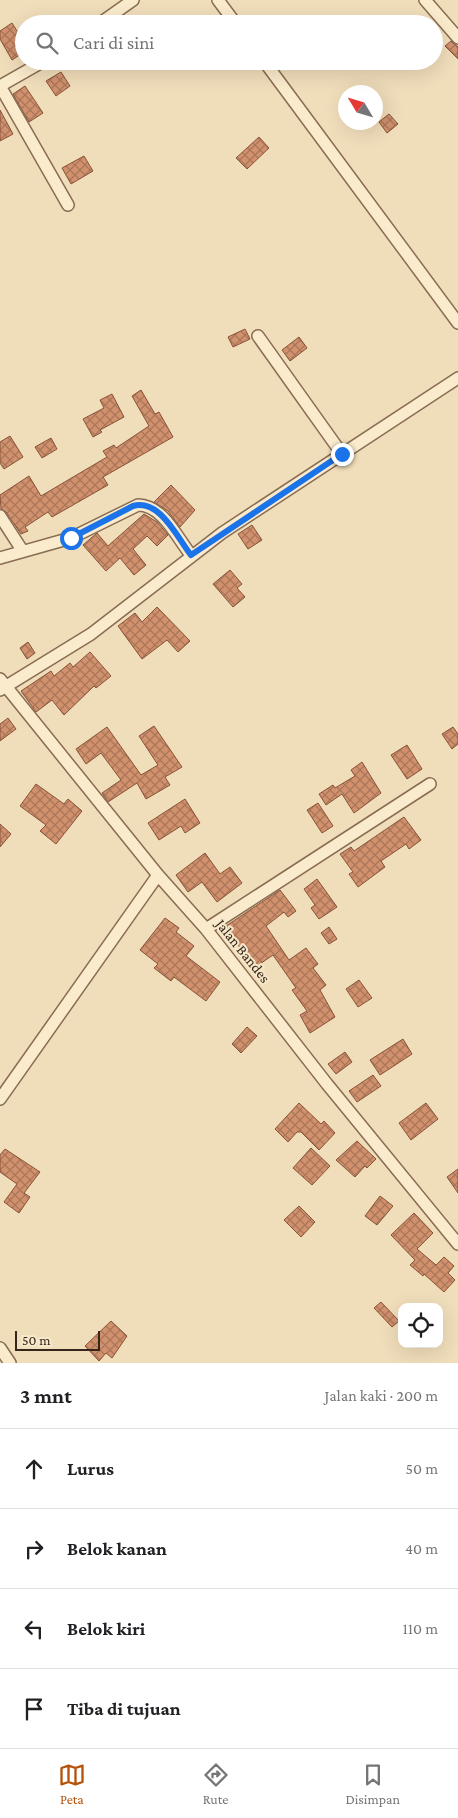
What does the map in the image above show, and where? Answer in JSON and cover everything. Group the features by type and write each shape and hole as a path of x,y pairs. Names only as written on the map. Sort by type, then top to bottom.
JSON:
{"street":[{"path":"111,15 132,0"},
{"path":"218,0 229,15"},
{"path":"425,0 438,15"},
{"path":"443,21 458,38"},
{"path":"28,70 0,86 68,205"},
{"path":"271,70 458,323"},
{"path":"258,336 342,454"},
{"path":"2,685 91,634 191,555 458,378"},
{"path":"0,558 22,550 71,538 133,506 142,505 164,518 191,555"},
{"path":"0,516 22,550"},
{"name":"Jalan Bandes","path":"2,685 158,875 206,929 327,1084 458,1244"},
{"path":"206,929 430,784"},
{"path":"0,1099 158,875"},
{"path":"0,1348 10,1363"}],"building":[{"path":"12,23 15,28 15,58 12,60 0,39 0,31"},
{"path":"451,41 458,47 458,59 445,46"},
{"path":"61,72 70,86 56,96 46,81"},
{"path":"25,86 43,113 29,122 13,94"},
{"path":"0,110 13,134 0,141"},
{"path":"389,114 398,124 387,133 383,128 383,119"},
{"path":"259,137 269,148 247,169 236,158"},
{"path":"84,156 93,171 71,184 62,168"},
{"path":"245,329 250,339 233,347 228,337"},
{"path":"299,337 307,348 290,361 282,350"},
{"path":"141,390 155,414 159,412 173,437 103,477 108,485 52,517 48,512 25,527 28,531 21,534 6,512 1,509 0,495 29,476 41,496 107,457 103,451 114,445 116,448 149,426 132,396"},
{"path":"112,394 124,417 100,430 102,432 93,437 83,419 104,408 100,400"},
{"path":"10,436 23,457 4,469 0,463 0,442"},
{"path":"51,438 57,449 42,458 35,447"},
{"path":"171,485 195,510 180,527 168,511 154,502"},
{"path":"144,514 157,522 168,535 157,546 147,536 133,549 146,565 134,575 120,558 106,571 83,545 97,533 108,546"},
{"path":"252,525 262,540 248,549 238,534"},
{"path":"230,570 242,584 237,588 245,597 233,607 213,584"},
{"path":"157,607 190,641 178,652 167,640 142,659 118,626 135,613 142,622"},
{"path":"28,642 35,653 27,659 20,648"},
{"path":"90,652 111,676 96,688 94,686 64,715 52,700 36,712 21,691 51,671 54,676 70,663 73,667"},
{"path":"8,718 16,729 0,741 0,724"},
{"path":"154,726 182,767 165,777 170,785 146,799 137,783 108,802 102,793 121,780 101,753 86,764 76,749 107,727 141,775 158,765 139,736"},
{"path":"453,727 458,734 458,744 452,749 442,734"},
{"path":"407,745 422,769 407,779 391,755"},
{"path":"362,762 381,793 354,813 342,794 326,805 319,794 333,785 335,788 355,776 351,770"},
{"path":"36,784 64,804 68,799 82,811 56,844 40,831 46,825 20,806"},
{"path":"185,799 200,823 185,833 181,826 159,840 148,823"},
{"path":"318,803 333,826 322,833 307,810"},
{"path":"404,817 421,840 409,849 406,844 381,861 385,867 358,887 349,874 353,872 340,854 351,847 354,851"},
{"path":"0,824 11,834 0,847"},
{"path":"205,853 220,874 230,867 242,883 217,902 202,882 188,892 176,875"},
{"path":"317,879 337,907 319,919 311,908 315,905 304,889"},
{"path":"280,890 296,911 288,917 284,912 266,926 289,960 306,948 318,964 313,968 326,985 320,990 335,1017 310,1033 300,1015 307,1011 292,990 296,988 273,955 254,968 236,942 223,928"},
{"path":"165,918 179,928 176,932 194,946 186,956 220,982 206,1001 174,977 171,981 154,968 158,964 140,950"},
{"path":"329,927 337,939 329,944 321,933"},
{"path":"359,980 372,998 358,1007 346,989"},
{"path":"247,1027 257,1036 241,1053 232,1044"},
{"path":"403,1039 412,1054 380,1075 370,1060"},
{"path":"345,1052 352,1062 336,1074 328,1064"},
{"path":"373,1075 381,1086 357,1102 349,1091"},
{"path":"299,1103 321,1124 324,1121 335,1133 319,1150 301,1132 297,1132 288,1142 275,1129"},
{"path":"426,1103 438,1119 411,1140 399,1123"},
{"path":"357,1141 376,1159 367,1168 365,1166 355,1177 336,1160"},
{"path":"311,1148 330,1166 312,1185 293,1168"},
{"path":"5,1149 40,1172 24,1193 30,1197 19,1213 4,1202 17,1184 0,1172 0,1155"},
{"path":"458,1169 458,1193 447,1177"},
{"path":"380,1196 393,1206 377,1225 365,1216"},
{"path":"299,1206 315,1222 301,1237 284,1220"},
{"path":"414,1213 433,1233 417,1249 436,1265 444,1257 454,1266 448,1273 455,1280 444,1292 424,1274 423,1276 410,1265 415,1260 391,1235"},
{"path":"381,1302 398,1322 392,1327 374,1308"},
{"path":"111,1321 127,1336 112,1358 106,1353 99,1361 85,1346"}],"route":[{"path":"71,538 133,506 142,505 154,510 164,518 191,555 342,454"}]}
